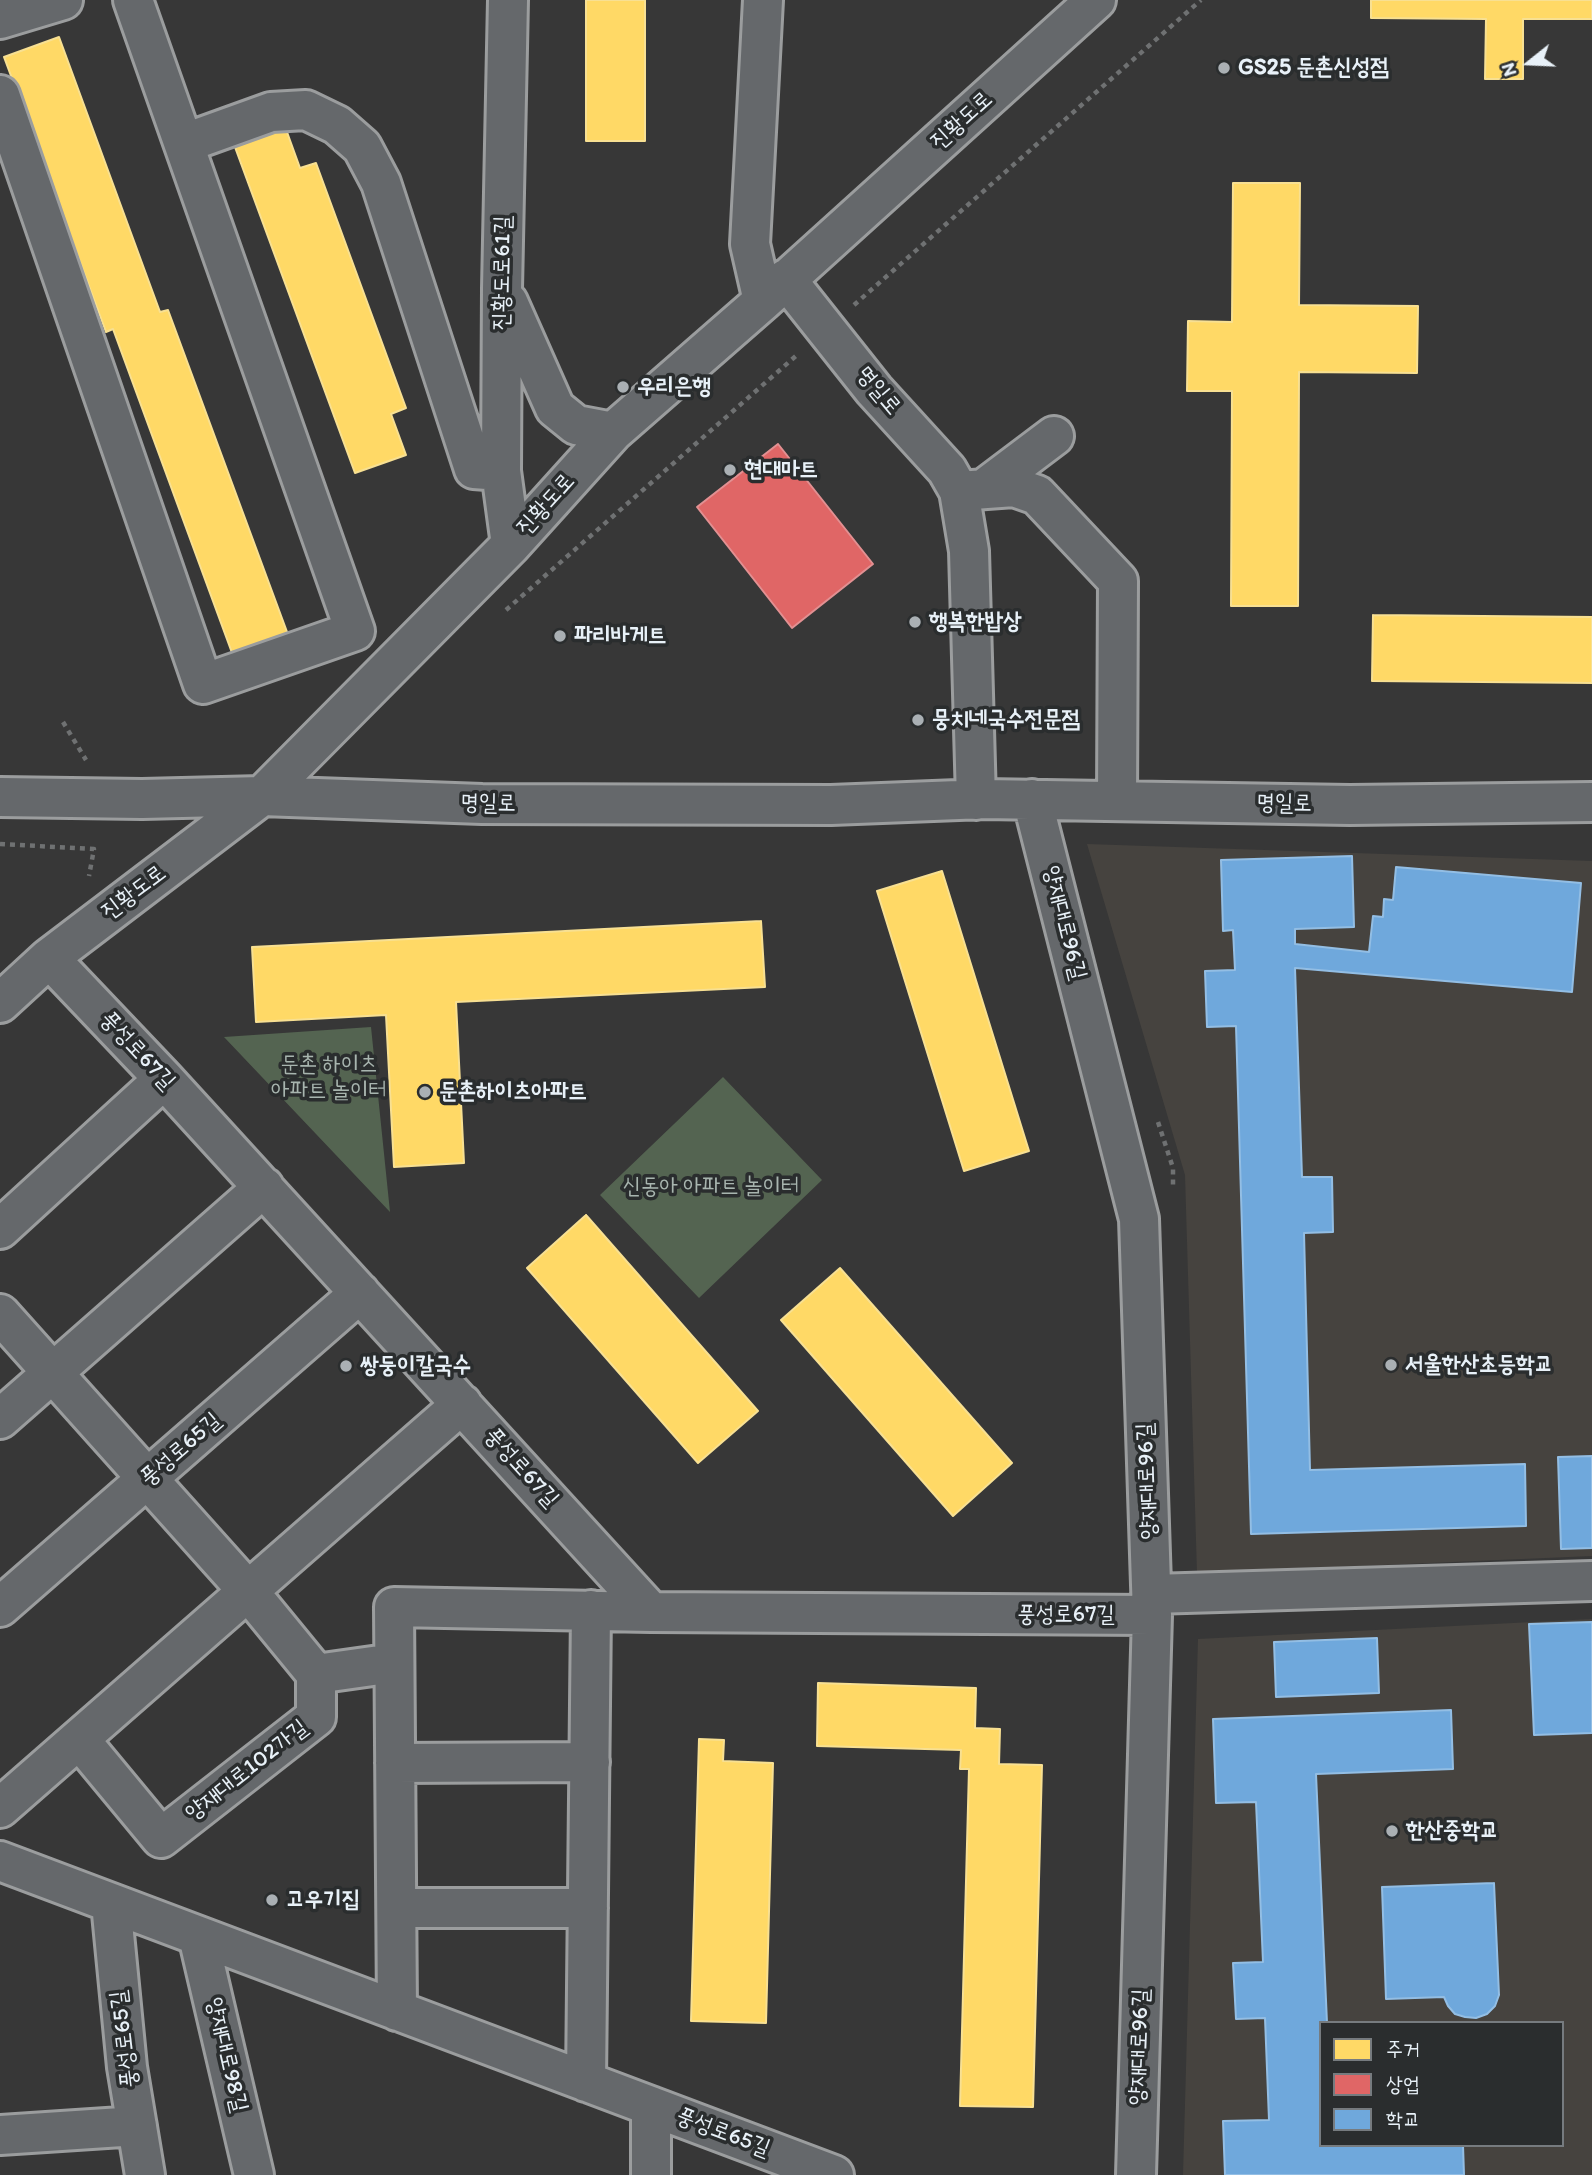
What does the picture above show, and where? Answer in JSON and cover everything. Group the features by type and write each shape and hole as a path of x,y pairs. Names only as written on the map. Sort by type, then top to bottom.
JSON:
{"street":[{"path":"0,19 63,0"},
{"path":"0,95 203,684 355,631 133,0"},
{"name":"진황도로61길","path":"508,0 501,471 511,545"},
{"path":"764,0 750,244 775,290"},
{"name":"진황도로","path":"0,1003 49,958 262,796 511,545 613,432 775,290 1092,2"},
{"path":"185,143 271,112 306,110 337,125 362,147 382,183 474,469 501,471"},
{"path":"502,289 555,408 576,425 613,432"},
{"name":"명일로","path":"775,290 827,329 874,390 947,470 972,490 969,551 976,800"},
{"path":"972,490 1054,436"},
{"path":"972,490 1014,487 1037,495 1118,581 1117,801"},
{"name":"명일로","path":"0,797 142,799 262,796 510,804 831,805 1032,799 1350,805 1592,802"},
{"name":"양재대로96길","path":"1032,799 1139,1219 1152,1605 1136,2175"},
{"name":"풍성로67길","path":"49,958 264,1187 651,1612 1152,1605 1592,1581"},
{"path":"0,1229 164,1079"},
{"path":"0,1419 264,1187"},
{"name":"풍성로65길","path":"0,1607 360,1293"},
{"path":"0,1314 248,1591 316,1674 394,1663"},
{"path":"0,1808 463,1404"},
{"path":"397,2011 394,1608 651,1612"},
{"path":"586,2082 591,1610"},
{"name":"양재대로102가길","path":"79,1739 161,1838 316,1717 316,1674"},
{"path":"395,1763 590,1762"},
{"name":"풍성로65길","path":"0,1861 651,2106 755,2160 834,2175"},
{"name":"풍성로65길","path":"111,1903 127,2067 145,2175"},
{"path":"397,1908 588,1909"},
{"name":"양재대로98길","path":"198,1936 254,2175"},
{"name":"풍성로65길","path":"651,2106 651,2175"},
{"path":"0,2135 137,2126"}],"path":[{"path":"501,614 1201,0"},
{"path":"0,844 94,849 87,887"},
{"path":"1156,1117 1173,1168 1174,1196"}],"shaded area":[{"name":"서울한산초등학교","path":"1087,844 1592,861 1592,1556 1197,1573 1185,1175"},
{"name":"한산중학교","path":"1592,1619 1592,2175 1183,2175 1198,1639"}],"green space":[{"name":"둔촌 하이츠 아파트 놀이터","path":"371,1027 390,1212 224,1037"},
{"name":"신동아 아파트 놀이터","path":"723,1077 822,1180 699,1298 600,1195"}],"building: 주거":[{"path":"586,0 645,0 645,141 586,141"},
{"path":"1371,0 1592,0 1592,19 1523,19 1523,79 1485,79 1486,19 1371,18"},
{"path":"59,37 160,312 168,310 290,640 235,661 113,329 106,332 4,57"},
{"path":"283,121 300,168 316,163 406,408 391,414 406,455 355,473 232,139"},
{"path":"1233,183 1300,183 1299,305 1418,306 1417,373 1299,372 1298,606 1231,606 1232,391 1187,391 1188,321 1232,322"},
{"path":"1373,615 1592,617 1592,683 1372,681"},
{"path":"942,871 1029,1151 964,1171 877,891"},
{"name":"둔촌하이츠아파트","path":"761,921 765,987 456,1002 464,1163 394,1167 386,1015 256,1022 252,947"},
{"path":"586,1215 758,1411 698,1463 527,1268"},
{"path":"840,1268 1012,1463 953,1516 781,1320"},
{"path":"818,1683 976,1688 975,1728 1000,1729 999,1764 1042,1765 1033,2107 960,2106 969,1769 960,1769 961,1750 817,1746"},
{"path":"699,1739 724,1740 723,1761 773,1763 766,2023 691,2021"}],"building: 상업":[{"path":"778,444 873,564 792,628 697,507"}],"building: 학교":[{"path":"1352,856 1354,927 1295,929 1295,944 1369,952 1373,916 1383,917 1384,899 1393,900 1396,867 1581,883 1572,992 1295,968 1302,1177 1332,1177 1333,1232 1304,1233 1310,1470 1525,1464 1526,1526 1251,1534 1236,1026 1207,1027 1205,971 1235,970 1233,930 1223,931 1221,860"},
{"path":"1592,1456 1592,1548 1561,1549 1558,1457"},
{"path":"1592,1622 1592,1733 1534,1735 1529,1624"},
{"path":"1377,1638 1379,1693 1276,1697 1274,1642"},
{"path":"1451,1710 1453,1769 1316,1774 1327,2021 1319,2021 1319,2147 1463,2147 1464,2175 1225,2175 1223,2121 1269,2120 1265,2018 1236,2019 1233,1963 1263,1962 1256,1802 1216,1803 1213,1719"},
{"path":"1494,1883 1499,1995 1495,2006 1487,2014 1476,2018 1455,2014 1444,1997 1386,1999 1382,1887"}],"place":[{"name":"GS25 둔촌신성점","path":"1224,68"},
{"name":"우리은행","path":"623,387"},
{"name":"현대마트","path":"730,470"},
{"name":"행복한밥상","path":"915,622"},
{"name":"파리바게트","path":"560,636"},
{"name":"뭉치네국수전문점","path":"918,720"},
{"name":"둔촌하이츠아파트","path":"425,1092"},
{"name":"서울한산초등학교","path":"1391,1365"},
{"name":"쌍둥이칼국수","path":"346,1366"},
{"name":"한산중학교","path":"1392,1831"},
{"name":"고우기집","path":"272,1900"}]}
